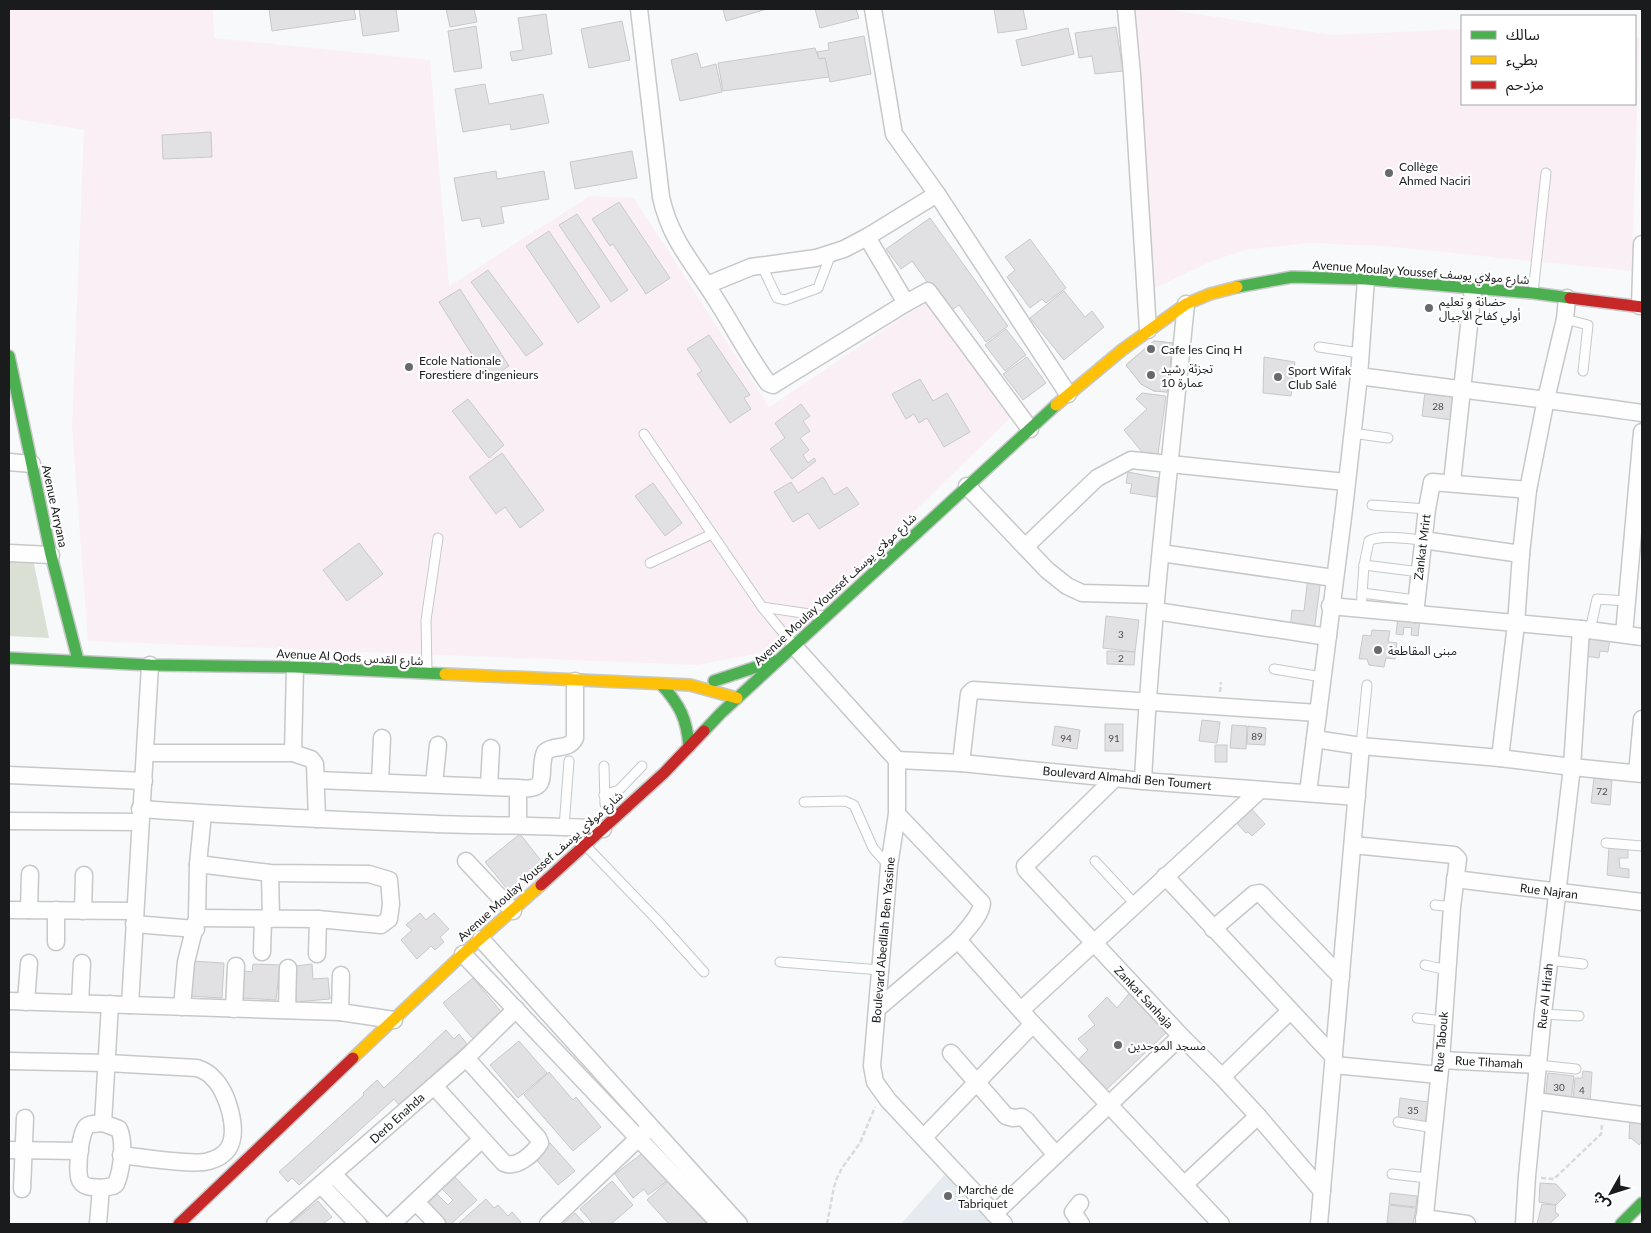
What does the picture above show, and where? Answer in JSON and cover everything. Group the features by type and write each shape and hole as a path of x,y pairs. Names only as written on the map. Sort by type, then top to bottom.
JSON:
{"street":[{"path":"639,9 660,197 665,217 685,255 707,286 767,381 773,385 926,291 931,293 1030,429"},
{"path":"873,9 894,134 937,194 1068,394"},
{"path":"1126,9 1132,74 1148,330"},
{"path":"707,286 751,267 816,258 831,254 867,237 937,194"},
{"path":"867,237 906,303"},
{"path":"1641,307 1642,244"},
{"name":"Avenue Moulay Youssef شارع مولاي يوسف","path":"179,1224 463,954 586,846 664,773 737,698 967,486 1068,394 1148,330 1186,304 1218,292 1253,283 1292,277 1366,279 1533,293 1641,307"},
{"path":"1308,793 1359,376 1366,279"},
{"path":"1473,289 1452,482 1528,490"},
{"path":"1500,758 1516,624 1520,554 1528,490 1546,399 1565,320 1567,298"},
{"path":"1143,781 1147,702 1186,304"},
{"name":"Avenue Arryana","path":"9,356 14,404 32,464 78,660"},
{"path":"1359,376 1462,391 1546,399 1642,413"},
{"path":"1624,634 1642,432"},
{"path":"1025,547 1097,478 1131,460 1346,482"},
{"path":"9,462 32,464"},
{"name":"Zankat Mrirt","path":"1416,607 1431,483 1452,482"},
{"path":"967,486 1047,570 1066,586 1082,593 1156,603 1328,637"},
{"path":"1423,540 1520,554"},
{"path":"9,553 52,555"},
{"path":"1161,553 1334,578"},
{"path":"1330,606 1361,609 1416,607 1516,624 1642,637"},
{"name":"Rue Al Hirah","path":"1524,1224 1543,1014 1572,767 1585,630"},
{"path":"794,646 897,760"},
{"name":"Avenue Al Qods شارع القدس","path":"9,658 150,665 296,667 690,685 714,681 754,683"},
{"path":"714,681 781,659"},
{"path":"130,1005 150,665"},
{"path":"293,753 296,667"},
{"path":"316,780 530,789 538,786 541,780 545,752 550,749 568,746 573,743 575,738 575,681"},
{"path":"661,684 674,698 685,717 689,747"},
{"name":"Avenue Al Qods شارع القدس","path":"690,685 737,698"},
{"path":"961,763 969,694 972,691 1318,713"},
{"path":"1315,739 1361,746 1640,773 1642,719"},
{"path":"380,782 382,738"},
{"path":"434,784 438,745"},
{"path":"1319,1224 1361,746"},
{"path":"489,786 491,748"},
{"path":"146,753 293,753 304,756 314,761 317,819"},
{"name":"Boulevard Almahdi Ben Toumert","path":"897,760 961,763 1143,781 1357,797"},
{"name":"Boulevard Abedllah Ben Yassine","path":"897,760 897,814 889,866 872,1066 875,1082 880,1091 999,1219"},
{"path":"9,775 144,781"},
{"name":"Zankat Sanhaja","path":"1115,778 1025,866 1026,870 1180,1036 1222,1077 1322,1190"},
{"path":"518,788 518,826"},
{"path":"1021,1010 1260,790"},
{"path":"9,821 203,814 518,826 564,827 609,824"},
{"path":"182,1007 186,962 196,923 198,864 203,814"},
{"path":"877,1010 958,940 982,908 982,904 897,814"},
{"name":"Rue Tabouk","path":"1353,845 1454,855 1458,859 1452,908 1440,1067 1424,1221"},
{"path":"466,861 513,911"},
{"path":"9,910 83,910 135,918 196,923 267,919 318,919 384,924 389,919 391,904 389,880 369,874 270,873 198,864"},
{"path":"262,952 267,919 270,873"},
{"path":"29,910 30,874"},
{"path":"83,910 84,875"},
{"path":"1165,876 1334,1061"},
{"name":"Rue Najran","path":"1455,879 1642,902"},
{"path":"1214,929 1258,892 1341,977"},
{"path":"56,910 56,942"},
{"path":"317,954 318,919"},
{"path":"481,939 739,1224"},
{"path":"958,940 1033,1024 1221,1224"},
{"path":"463,954 720,1224"},
{"path":"26,1002 30,963"},
{"path":"80,1004 82,963"},
{"path":"234,1009 236,966"},
{"path":"287,1010 288,968"},
{"path":"340,1012 342,975"},
{"path":"9,1001 340,1012 394,1020"},
{"path":"103,1123 110,1004"},
{"name":"Derb Enahda","path":"275,1224 466,1058 516,1009"},
{"path":"1222,1077 1290,1011"},
{"path":"924,1137 1033,1024"},
{"path":"999,1219 1056,1155 1180,1036"},
{"path":"952,1053 1006,1116 1022,1117 1026,1120 1056,1155"},
{"path":"434,1086 481,1140 504,1163 513,1166 537,1147 540,1143 538,1138 466,1058"},
{"path":"9,1061 107,1063 197,1068 206,1071 214,1078 221,1088 230,1111 233,1130 231,1144 227,1150 206,1162 121,1155"},
{"name":"Rue Tihamah","path":"1334,1061 1440,1067 1538,1065"},
{"path":"1536,1101 1603,1108 1642,1115"},
{"path":"1185,1184 1258,1116"},
{"path":"22,1189 16,1150 25,1118"},
{"path":"103,1123 119,1129 121,1134 121,1155 116,1184 101,1188 87,1186 80,1180 77,1171 80,1151 82,1135 86,1126 103,1123"},
{"path":"548,1224 651,1127"},
{"path":"392,1224 481,1140"},
{"path":"16,1150 80,1151"},
{"path":"334,1174 382,1224"},
{"path":"321,1185 358,1224"},
{"path":"98,1224 101,1188"},
{"path":"416,1202 437,1224"},
{"path":"1080,1203 1073,1212 1081,1224"},
{"path":"1620,1224 1642,1203"},
{"path":"1424,1221 1467,1224"}],"lane":[{"path":"1533,293 1546,173"},
{"path":"762,266 777,298 785,300 818,288 831,254"},
{"path":"1565,320 1588,325 1582,371"},
{"path":"1319,347 1360,353"},
{"path":"1352,433 1388,438"},
{"path":"644,434 762,607 794,646"},
{"path":"1372,505 1427,509"},
{"path":"650,563 712,534"},
{"path":"428,674 426,620 438,538"},
{"path":"1361,609 1364,565 1368,544 1371,539 1423,540"},
{"path":"1364,565 1420,572"},
{"path":"1362,593 1416,607"},
{"path":"1585,630 1597,599 1626,601"},
{"path":"762,607 826,616"},
{"path":"1274,669 1322,677"},
{"path":"1361,746 1366,685"},
{"path":"564,827 569,761"},
{"path":"604,766 604,795 609,824"},
{"path":"604,795 619,790 642,766"},
{"path":"804,802 845,801 854,805 873,848 889,866"},
{"path":"1606,843 1642,846"},
{"path":"586,846 704,972"},
{"path":"1095,861 1135,904"},
{"path":"1435,905 1452,908"},
{"path":"1549,960 1583,964"},
{"path":"780,962 880,970"},
{"path":"1425,965 1447,970"},
{"path":"1543,1014 1579,1016"},
{"path":"1417,1018 1443,1022"},
{"path":"1538,1065 1576,1069"},
{"path":"1398,1122 1434,1128"},
{"path":"1392,1174 1427,1178"}],"path":[{"path":"827,1224 837,1178 862,1138 880,1091"},
{"path":"1527,1176 1554,1179 1601,1134 1603,1108"}],"shaded area":[{"name":"Ecole Nationale Forestiere d'ingenieurs","path":"9,9 213,9 214,38 430,60 449,286 590,196 634,198 769,407 930,299 1011,417 772,651 696,665 88,641 72,427 84,130 9,118"},
{"name":"Collège Ahmed Naciri","path":"1135,9 1165,9 1333,35 1461,29 1461,105 1636,105 1636,38 1639,38 1632,271 1382,246 1310,243 1245,250 1209,262 1150,291"},
{"path":"9,558 33,559 49,638 9,636"},
{"name":"Marché de Tabriquet","path":"947,1172 995,1224 901,1224"}],"building":[{"path":"269,9 354,9 356,19 272,31"},
{"path":"359,9 396,9 399,31 363,36"},
{"path":"446,9 474,9 477,22 450,27"},
{"path":"723,9 767,9 726,21"},
{"path":"815,9 856,9 859,18 820,28"},
{"path":"994,9 1023,9 1027,29 998,33"},
{"path":"546,14 552,54 512,61 510,52 523,50 518,18"},
{"path":"622,21 630,60 589,68 581,29"},
{"path":"476,26 482,68 454,72 448,31"},
{"path":"1116,27 1123,71 1095,74 1092,56 1079,58 1075,33"},
{"path":"1068,28 1074,54 1022,66 1016,40"},
{"path":"864,36 871,74 830,82 825,58 819,59 817,52 829,50 828,43"},
{"path":"815,48 819,59 825,58 829,77 723,91 718,63"},
{"path":"697,53 701,68 716,64 722,92 680,101 671,60"},
{"path":"485,84 489,104 543,94 549,123 511,130 510,124 463,132 455,89"},
{"path":"211,132 212,157 163,159 162,135"},
{"path":"632,151 637,178 575,189 570,162"},
{"path":"496,171 497,179 544,171 549,199 501,207 504,223 482,227 480,218 462,221 454,178"},
{"path":"619,202 670,278 646,294 613,244 610,246 592,219"},
{"path":"577,214 628,290 611,302 559,225"},
{"path":"930,218 1008,326 986,342 959,305 949,312 912,261 901,269 886,249"},
{"path":"549,231 600,307 578,323 526,246"},
{"path":"1030,239 1066,288 1046,303 1042,299 1030,308 1007,277 1015,270 1005,257"},
{"path":"488,270 543,344 526,356 471,282"},
{"path":"460,289 509,366 488,380 439,302"},
{"path":"1064,291 1085,317 1092,311 1104,327 1064,360 1030,318"},
{"path":"1006,329 1026,355 1005,371 985,345"},
{"path":"709,335 750,395 744,398 751,409 730,423 697,374 702,371 687,349"},
{"name":"تجزئة رشيد عمارة 10","path":"1154,341 1173,343 1167,392 1154,391 1141,384 1126,365"},
{"name":"تجزئة رشيد عمارة 10","path":"1154,341 1173,343 1167,392 1154,391 1141,384 1126,365"},
{"path":"1027,357 1046,383 1023,400 1003,374"},
{"name":"Sport Wifak Club Salé","path":"1264,357 1295,362 1291,396 1263,393"},
{"path":"920,379 933,401 947,393 970,432 944,447 927,418 919,423 914,414 906,419 892,394"},
{"path":"1425,392 1455,396 1452,420 1422,416"},
{"name":"تجزئة رشيد عمارة 10","path":"1142,393 1166,396 1158,454 1142,452 1124,430 1147,409 1136,399"},
{"path":"468,399 504,445 489,458 452,411"},
{"path":"801,404 810,416 803,421 810,431 800,438 809,450 803,455 808,463 814,458 816,461 792,479 770,449 785,438 775,423"},
{"path":"502,453 544,510 520,528 505,507 496,514 469,477"},
{"path":"1128,472 1159,478 1156,497 1130,493 1132,484 1126,483"},
{"path":"823,477 834,495 847,487 859,504 819,529 808,513 793,522 774,492 791,482 798,493"},
{"path":"653,483 682,523 665,536 635,496"},
{"path":"359,543 383,574 347,601 323,570"},
{"path":"1308,577 1321,578 1314,632 1290,629 1292,610 1304,611"},
{"path":"1106,616 1139,620 1135,652 1103,648"},
{"path":"1398,617 1420,620 1418,636 1411,635 1412,628 1404,627 1403,635 1396,634"},
{"name":"مبنى المقاطعة","path":"1372,630 1390,631 1388,642 1397,643 1395,659 1386,658 1384,667 1369,665 1367,659 1359,659 1363,635 1371,636"},
{"path":"1586,636 1610,638 1608,652 1600,651 1599,658 1584,656"},
{"path":"1107,651 1135,652 1134,665 1107,664"},
{"path":"1202,720 1220,722 1217,743 1199,741"},
{"path":"1105,724 1123,724 1123,751 1105,751"},
{"path":"1232,725 1247,726 1246,749 1230,748"},
{"path":"1055,726 1080,730 1077,749 1052,745"},
{"path":"1248,726 1266,728 1265,745 1247,744"},
{"path":"1215,745 1227,745 1227,762 1215,762"},
{"path":"1594,778 1612,780 1610,805 1591,803"},
{"path":"1249,806 1265,824 1252,836 1248,832 1246,833 1234,820"},
{"path":"520,834 543,863 508,890 485,862"},
{"path":"1609,847 1628,849 1628,858 1619,858 1620,868 1629,869 1629,878 1607,875"},
{"path":"420,913 426,920 434,913 449,929 440,937 444,942 435,950 431,946 417,959 401,940 412,930 406,925"},
{"path":"192,961 224,963 222,998 189,996"},
{"path":"253,964 280,965 276,1000 243,998 244,971 252,972"},
{"path":"312,964 313,979 328,978 330,999 295,1002 295,966"},
{"path":"473,978 503,1014 473,1039 443,1003"},
{"name":"مسجد الموحدين","path":"1133,989 1170,1029 1105,1091 1078,1060 1088,1050 1078,1039 1095,1025 1088,1016 1107,997 1117,1008"},
{"path":"446,1030 454,1039 459,1034 467,1044 399,1105 394,1099 299,1185 292,1178 288,1182 279,1172 364,1095 363,1093 377,1080 384,1088"},
{"path":"519,1041 547,1073 518,1098 490,1065"},
{"path":"1583,1071 1592,1072 1590,1102 1573,1101 1575,1078 1582,1078"},
{"path":"549,1072 573,1100 576,1097 601,1127 573,1151 524,1095"},
{"path":"1548,1073 1574,1076 1571,1102 1545,1099"},
{"path":"1400,1098 1428,1102 1426,1122 1398,1118"},
{"path":"1630,1117 1642,1119 1642,1141 1639,1145 1631,1138 1629,1139"},
{"path":"550,1143 575,1171 558,1185 534,1157"},
{"path":"644,1152 667,1181 648,1195 644,1189 633,1198 615,1174"},
{"path":"453,1175 477,1200 451,1224 447,1224 427,1204 437,1194 448,1205 453,1200 440,1187"},
{"path":"612,1181 633,1205 611,1224 593,1224 580,1209"},
{"path":"668,1181 707,1224 669,1224 647,1200"},
{"path":"1540,1183 1556,1184 1566,1195 1556,1205 1539,1202"},
{"path":"1390,1193 1417,1196 1416,1207 1389,1204"},
{"path":"486,1199 494,1208 498,1205 508,1216 512,1212 521,1222 518,1224 458,1224"},
{"path":"318,1201 332,1217 323,1224 290,1224"},
{"path":"1542,1204 1556,1205 1555,1212 1559,1215 1549,1224 1537,1224"},
{"path":"1389,1205 1416,1208 1413,1224 1387,1223"},
{"path":"575,1213 585,1224 563,1224"}],"traffic: fast":[{"path":"1237,287 1292,277 1366,279 1533,293 1570,298"},
{"path":"9,356 51,555 78,660"},
{"path":"704,731 721,713 1056,405"},
{"path":"9,658 150,665 295,667 445,674"},
{"path":"714,681 774,661"},
{"path":"661,684 678,706 684,720 689,747"},
{"path":"1621,1224 1642,1203"}],"traffic: slow":[{"path":"1056,405 1122,350 1186,304 1210,294 1237,287"},
{"path":"445,674 690,685 737,698"},
{"path":"353,1058 463,954 541,885"}],"traffic: jam":[{"path":"1570,298 1642,307"},
{"path":"541,885 664,773 704,731"},
{"path":"179,1224 353,1058"}],"place":[{"name":"Collège Ahmed Naciri","path":"1389,173"},
{"name":"حضانة و تعليم أولي كفاح الأجيال","path":"1429,308"},
{"name":"Cafe les Cinq H","path":"1151,349"},
{"name":"Ecole Nationale Forestiere d'ingenieurs","path":"409,367"},
{"name":"تجزئة رشيد عمارة 10","path":"1151,375"},
{"name":"Sport Wifak Club Salé","path":"1278,377"},
{"name":"مبنى المقاطعة","path":"1378,650"},
{"name":"مسجد الموحدين","path":"1118,1045"},
{"name":"Marché de Tabriquet","path":"948,1196"}]}
